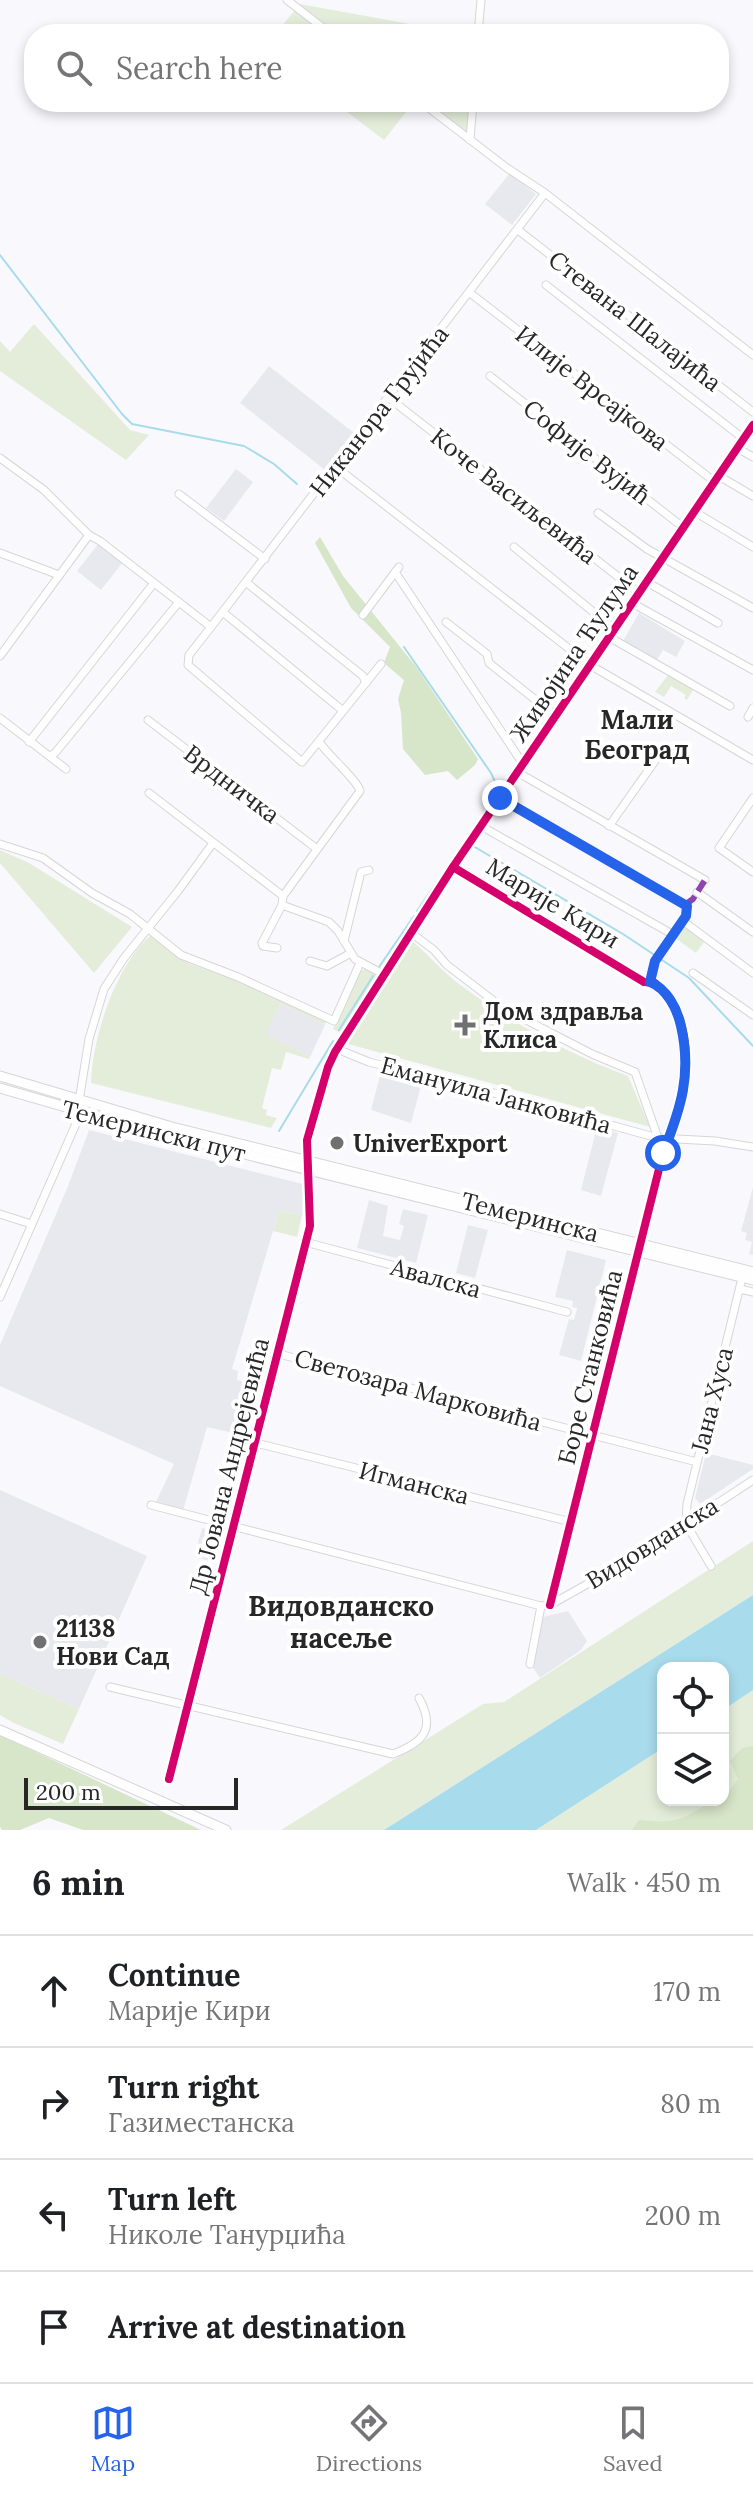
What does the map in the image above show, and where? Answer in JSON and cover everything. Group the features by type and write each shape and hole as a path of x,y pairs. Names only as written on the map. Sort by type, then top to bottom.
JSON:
{"main road":[{"name":"Темерински пут","path":"0,1076 79,1106"},
{"name":"Темерински пут","path":"0,1088 308,1165"},
{"name":"Темеринска","path":"308,1165 753,1280"},
{"name":"Темеринска","path":"640,1249 753,1272"},
{"path":"0,1728 226,1830"}],"street":[{"path":"287,0 318,24"},
{"path":"479,24 481,0"},
{"path":"434,112 545,193 753,355"},
{"path":"470,140 472,112"},
{"name":"Никанора Грујића","path":"320,743 307,760 298,760 190,668 187,662 189,655 545,193"},
{"name":"Стевана Шалајића","path":"518,230 753,412"},
{"path":"546,285 744,439"},
{"name":"Илије Врсајкова","path":"470,293 717,479 753,496"},
{"name":"Софије Вујић","path":"490,376 684,528"},
{"name":"Коче Васиљевића","path":"389,398 639,593"},
{"name":"Живојина Ћулума","path":"308,1165 308,1130 328,1067 337,1049 453,867 753,425"},
{"path":"737,448 753,457"},
{"path":"0,458 44,490 89,535 125,559 211,627"},
{"path":"336,467 590,665 753,760"},
{"path":"179,494 265,559"},
{"path":"695,512 753,547"},
{"path":"598,513 663,558 753,608"},
{"path":"0,656 89,535"},
{"path":"514,547 611,633 730,706"},
{"path":"0,553 59,575"},
{"path":"363,615 397,570 523,764"},
{"path":"647,582 718,623"},
{"path":"29,742 154,583"},
{"path":"247,583 363,676 366,683"},
{"path":"50,756 112,686 179,602"},
{"path":"632,603 753,670"},
{"path":"224,613 342,710"},
{"path":"446,622 487,654 489,663 556,716"},
{"path":"277,948 263,946 262,943 282,900 360,788 334,763 320,743 342,710 381,664"},
{"path":"748,717 753,708"},
{"path":"0,718 66,769"},
{"name":"Врдничка","path":"148,720 317,849"},
{"path":"609,826 662,751"},
{"path":"517,772 705,880"},
{"path":"149,793 282,900 324,919 338,931 360,963 383,974"},
{"path":"500,798 683,902 688,908 683,921 661,949 650,982"},
{"path":"753,798 719,848 753,872"},
{"path":"481,826 672,934"},
{"path":"0,1297 75,1126 89,1039 98,1005 112,976 213,843"},
{"path":"0,844 43,858 92,893 123,909 181,955 334,1021 360,963"},
{"name":"Марије Кири","path":"453,867 644,982 650,982 662,990 674,1005 686,1050 683,1089 668,1139"},
{"path":"344,941 361,872 369,870"},
{"path":"697,892 753,932"},
{"path":"683,921 753,973"},
{"path":"410,932 503,1008 592,1054 635,1072 658,1138"},
{"path":"310,961 327,966 351,953"},
{"path":"693,973 753,1015"},
{"name":"Емануила Јанковића","path":"337,1049 369,1062 658,1138 753,1147"},
{"name":"Боре Станковића","path":"530,1664 571,1522 668,1139"},
{"name":"Др Јована Андрејевића","path":"169,1779 305,1242 311,1213 308,1165"},
{"path":"0,1214 31,1224"},
{"name":"Авалска","path":"305,1242 567,1312"},
{"name":"Јана Хуса","path":"686,1524 687,1504 742,1278"},
{"path":"740,1289 753,1292"},
{"name":"Светозара Марковића","path":"279,1354 697,1462"},
{"name":"Игманска","path":"256,1443 571,1522"},
{"name":"Видовданска","path":"545,1606 671,1537 753,1480"},
{"path":"151,1505 545,1606"},
{"path":"686,1524 711,1566"},
{"path":"110,1687 393,1754 420,1738 427,1729 427,1714 419,1698"}],"shaded area":[{"path":"510,173 536,194 512,225 485,204"},
{"path":"269,366 354,433 325,470 240,403"},
{"path":"236,469 253,482 224,521 206,508"},
{"path":"99,543 123,562 101,590 77,571"},
{"path":"639,613 685,641 676,657 663,650 656,661 623,641"},
{"path":"280,1004 325,1025 310,1057 265,1035"},
{"path":"382,1068 423,1078 411,1123 371,1110"},
{"path":"597,1127 618,1133 601,1196 581,1190"},
{"path":"89,1130 303,1184 302,1215 279,1211 232,1369 238,1371 237,1380 260,1387 246,1436 207,1427 183,1511 155,1504 174,1464 0,1386 0,1345"},
{"path":"753,1187 753,1255 749,1254 752,1242 745,1240 747,1233 741,1231"},
{"path":"369,1200 388,1206 383,1236 400,1240 404,1226 399,1224 403,1209 428,1215 416,1263 357,1248"},
{"path":"468,1225 488,1230 475,1278 456,1273"},
{"path":"567,1250 606,1260 581,1361 559,1355 569,1319 574,1320 577,1308 572,1307 573,1301 555,1297"},
{"path":"706,1453 753,1465 753,1469 700,1504 695,1498"},
{"path":"0,1490 147,1556 79,1709 0,1674"},
{"path":"202,1528 222,1533 214,1562 194,1557"},
{"path":"568,1611 587,1641 581,1650 540,1678 532,1666 543,1617"}],"green space":[{"path":"300,4 409,24 283,24"},
{"path":"347,112 406,112 384,140"},
{"path":"428,112 468,112 466,140"},
{"path":"34,324 130,430 149,435 126,460 0,371 0,341 10,352"},
{"path":"320,537 343,576 417,668 478,759 457,780 448,771 425,775 403,749 398,699 404,680 384,663 390,647 351,608 315,543"},
{"path":"668,675 693,690 687,700 684,698 686,695 671,686 664,697 655,692"},
{"path":"0,850 29,863 132,927 94,973 0,863"},
{"path":"685,926 705,941 696,953 675,938"},
{"path":"150,936 190,964 238,981 326,1021 325,1025 280,1004 266,1035 310,1057 286,1052 281,1070 272,1068 262,1108 267,1110 266,1115 277,1118 271,1128 91,1083 96,1045 108,1004 127,965"},
{"path":"413,942 453,979 498,1011 562,1047 628,1076 650,1127 348,1044"},
{"path":"366,969 378,975 341,1033 333,1029 360,971"},
{"path":"279,1211 302,1215 297,1237 273,1231"},
{"path":"753,1541 753,1595 384,1830 281,1830 483,1704 504,1702"},
{"path":"0,1674 79,1709 63,1744 0,1715"},
{"path":"753,1690 753,1830 536,1830 657,1752 657,1806 729,1806 729,1706"},
{"path":"0,1735 201,1830 83,1830 49,1818 20,1830 2,1830"},
{"path":"753,1746 753,1830 632,1830 639,1820 673,1820 704,1806 729,1806 729,1791 738,1779 730,1761 742,1748"}],"water":[{"path":"753,1595 753,1690 729,1706 729,1662 657,1662 657,1752 536,1830 384,1830"}],"waterway":[{"path":"0,255 132,424 244,446 274,464 297,484"},
{"path":"404,647 491,773 498,788 496,796 417,911"},
{"path":"473,846 623,934 689,978 753,1046"},
{"path":"379,967 414,916"},
{"path":"339,1030 373,976"},
{"path":"279,1131 333,1041"}],"marked path":[{"path":"686,904 705,880"}],"cycle path":[{"path":"169,1779 310,1226 307,1140 328,1067 453,867 753,425"},
{"path":"453,867 644,982 655,983 670,1001 680,1021 685,1042 686,1065 678,1110 663,1153 550,1605"}],"place":[{"name":"Дом здравља Клиса","path":"465,1025"},
{"name":"UniverExport","path":"337,1143"},
{"name":"21138 Нови Сад","path":"40,1642"}],"district":[{"name":"Мали Београд","path":"637,734"},
{"name":"Видовданско насеље","path":"341,1622"}],"route":[{"path":"500,798 687,906 686,916 655,961 650,982 655,983 674,1005 687,1061 678,1112 663,1153"}]}
